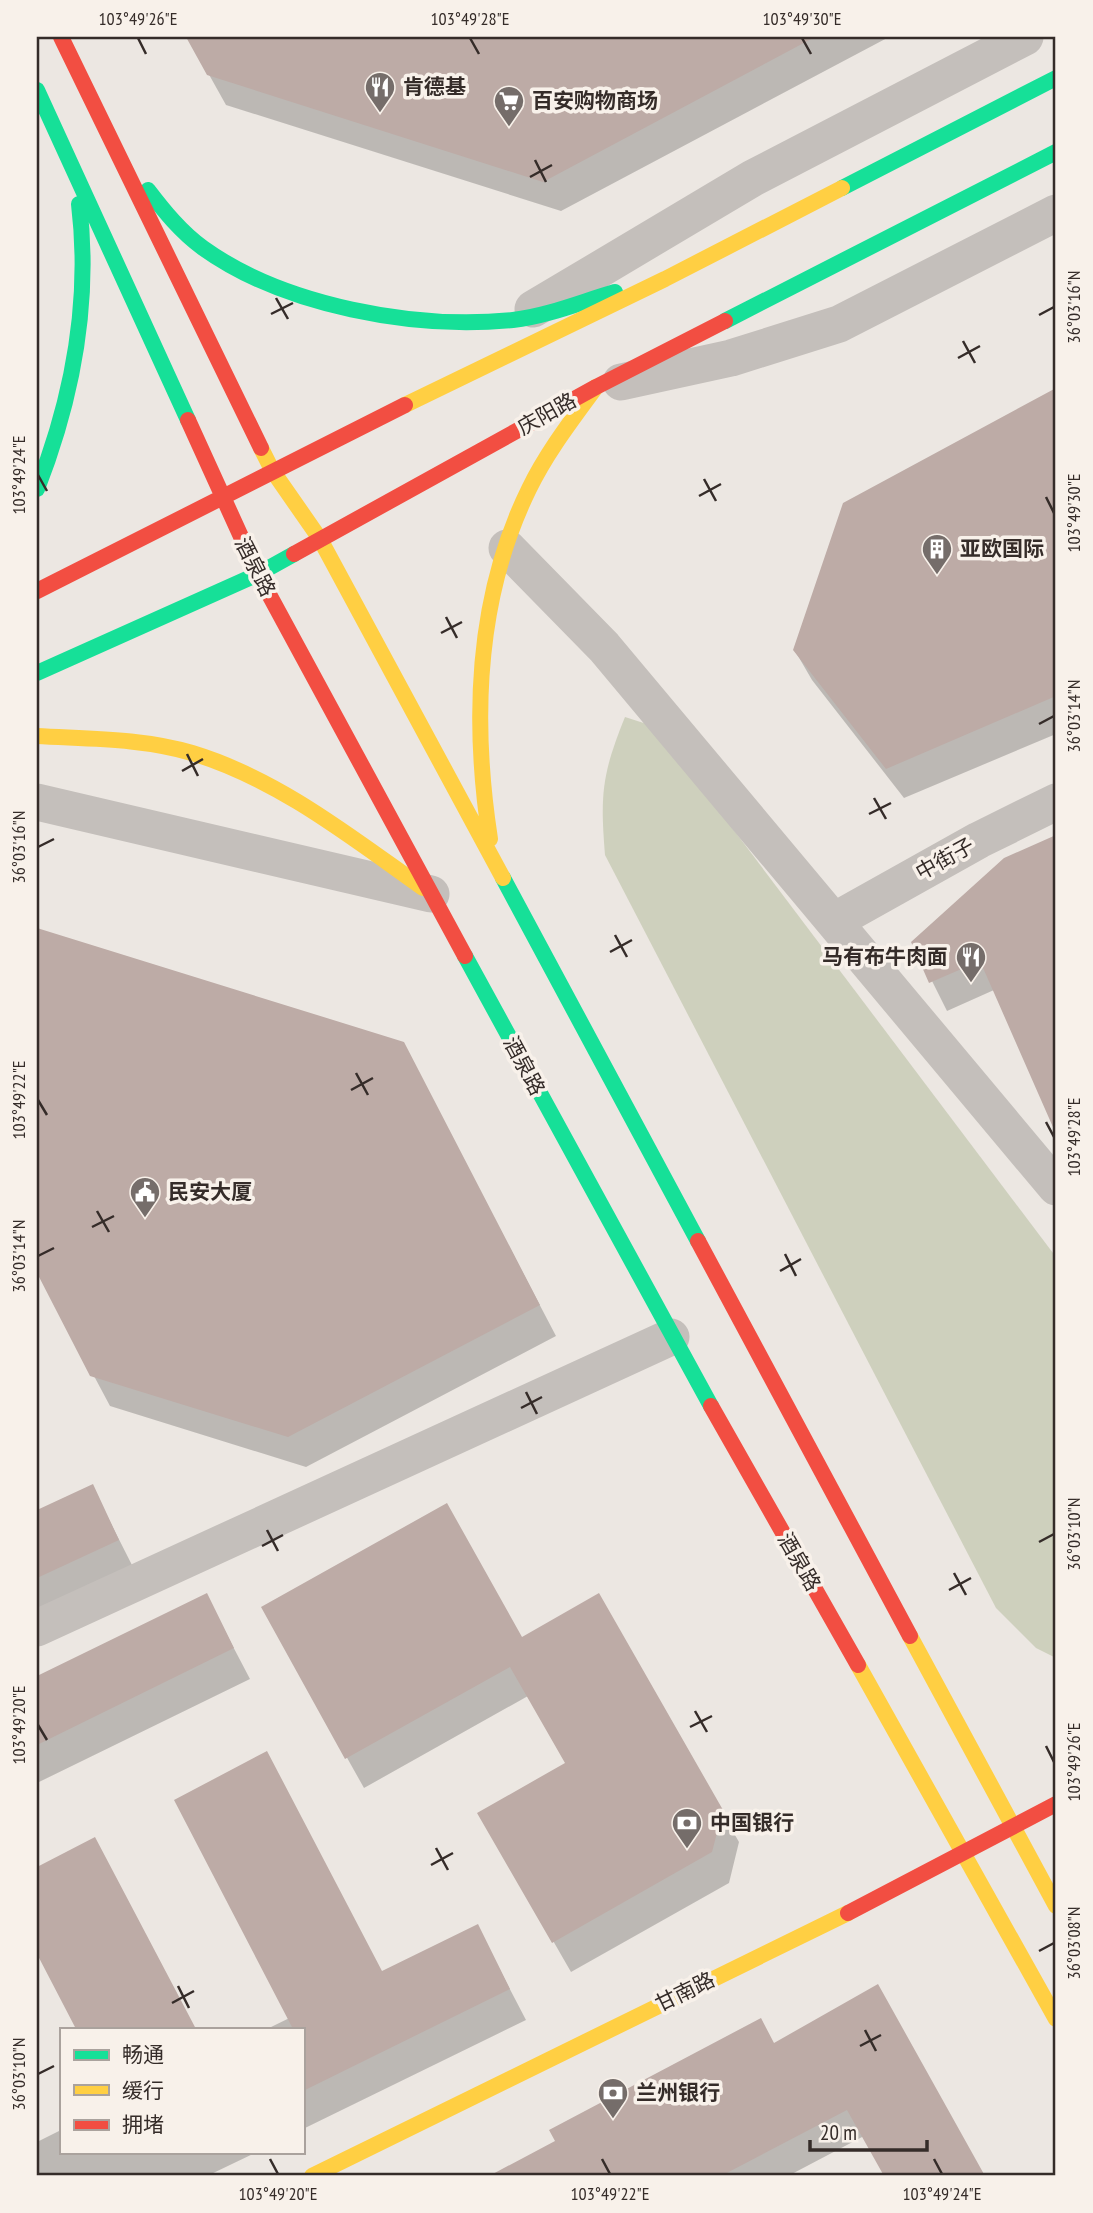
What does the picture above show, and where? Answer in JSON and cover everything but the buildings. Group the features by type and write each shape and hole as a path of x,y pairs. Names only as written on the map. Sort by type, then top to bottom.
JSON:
{"main road":[{"path":"61,37 272,470 320,539 495,869 1056,1906"},
{"path":"37,591 221,499 272,470 665,279 1056,78"},
{"name":"酒泉路","path":"37,90 71,160 221,499 258,574 671,1337 964,1850 1056,2020"},
{"path":"109,140 167,215 210,253 258,276 327,302 392,319 446,324 516,320 665,279"},
{"name":"庆阳路","path":"37,673 258,574 596,387 1056,152"},
{"path":"37,489 63,409 78,337 83,289 83,230 71,160"},
{"path":"495,869 479,759 480,703 488,635 507,548 522,503 549,452 596,387"},
{"path":"37,736 103,740 190,753 255,778 344,832 431,894"},
{"name":"甘南路","path":"312,2176 922,1877 964,1850 1056,1804"}],"street":[{"path":"516,320 753,178 1025,37"},
{"path":"596,387 731,358 839,324 1056,213"},
{"path":"507,548 604,647 1056,1187"},
{"path":"37,802 431,894"},
{"name":"中街子","path":"835,920 979,840 1056,802"},
{"path":"37,1628 671,1337"}],"green space":[{"path":"625,717 656,727 1056,1257 1056,1658 1036,1648 996,1608 605,855 604,784 611,754"}],"traffic: fast":[{"path":"842,188 1056,78"},
{"path":"37,90 188,420"},
{"path":"725,321 1056,152"},
{"path":"148,190 187,235 236,268 272,285 352,310 435,321 513,320 552,312 615,292"},
{"path":"37,489 60,420 76,349 83,277 79,204"},
{"path":"37,673 258,574 294,554"},
{"path":"503,878 698,1241"},
{"path":"465,956 711,1406"}],"traffic: slow":[{"path":"405,405 665,279 842,188"},
{"path":"490,839 484,795 480,705 489,616 498,573 511,530 536,475 560,436 596,387"},
{"path":"261,448 272,470 320,539 503,878"},
{"path":"37,736 154,744 224,764 313,811 423,888"},
{"path":"910,1636 1056,1906"},
{"path":"858,1665 1056,2019"},
{"path":"312,2176 848,1913"}],"traffic: jam":[{"path":"61,37 261,448"},
{"path":"294,554 596,387 725,321"},
{"path":"37,591 405,405"},
{"path":"188,420 258,574 465,956"},
{"path":"698,1241 910,1636"},
{"path":"711,1406 858,1665"},
{"path":"848,1913 1056,1804"}],"place":[{"name":"肯德基","path":"380,114"},
{"name":"百安购物商场","path":"509,128"},
{"name":"亚欧国际","path":"937,576"},
{"name":"马有布牛肉面","path":"971,984"},
{"name":"民安大厦","path":"145,1219"},
{"name":"中国银行","path":"687,1850"},
{"name":"兰州银行","path":"613,2120"}]}
